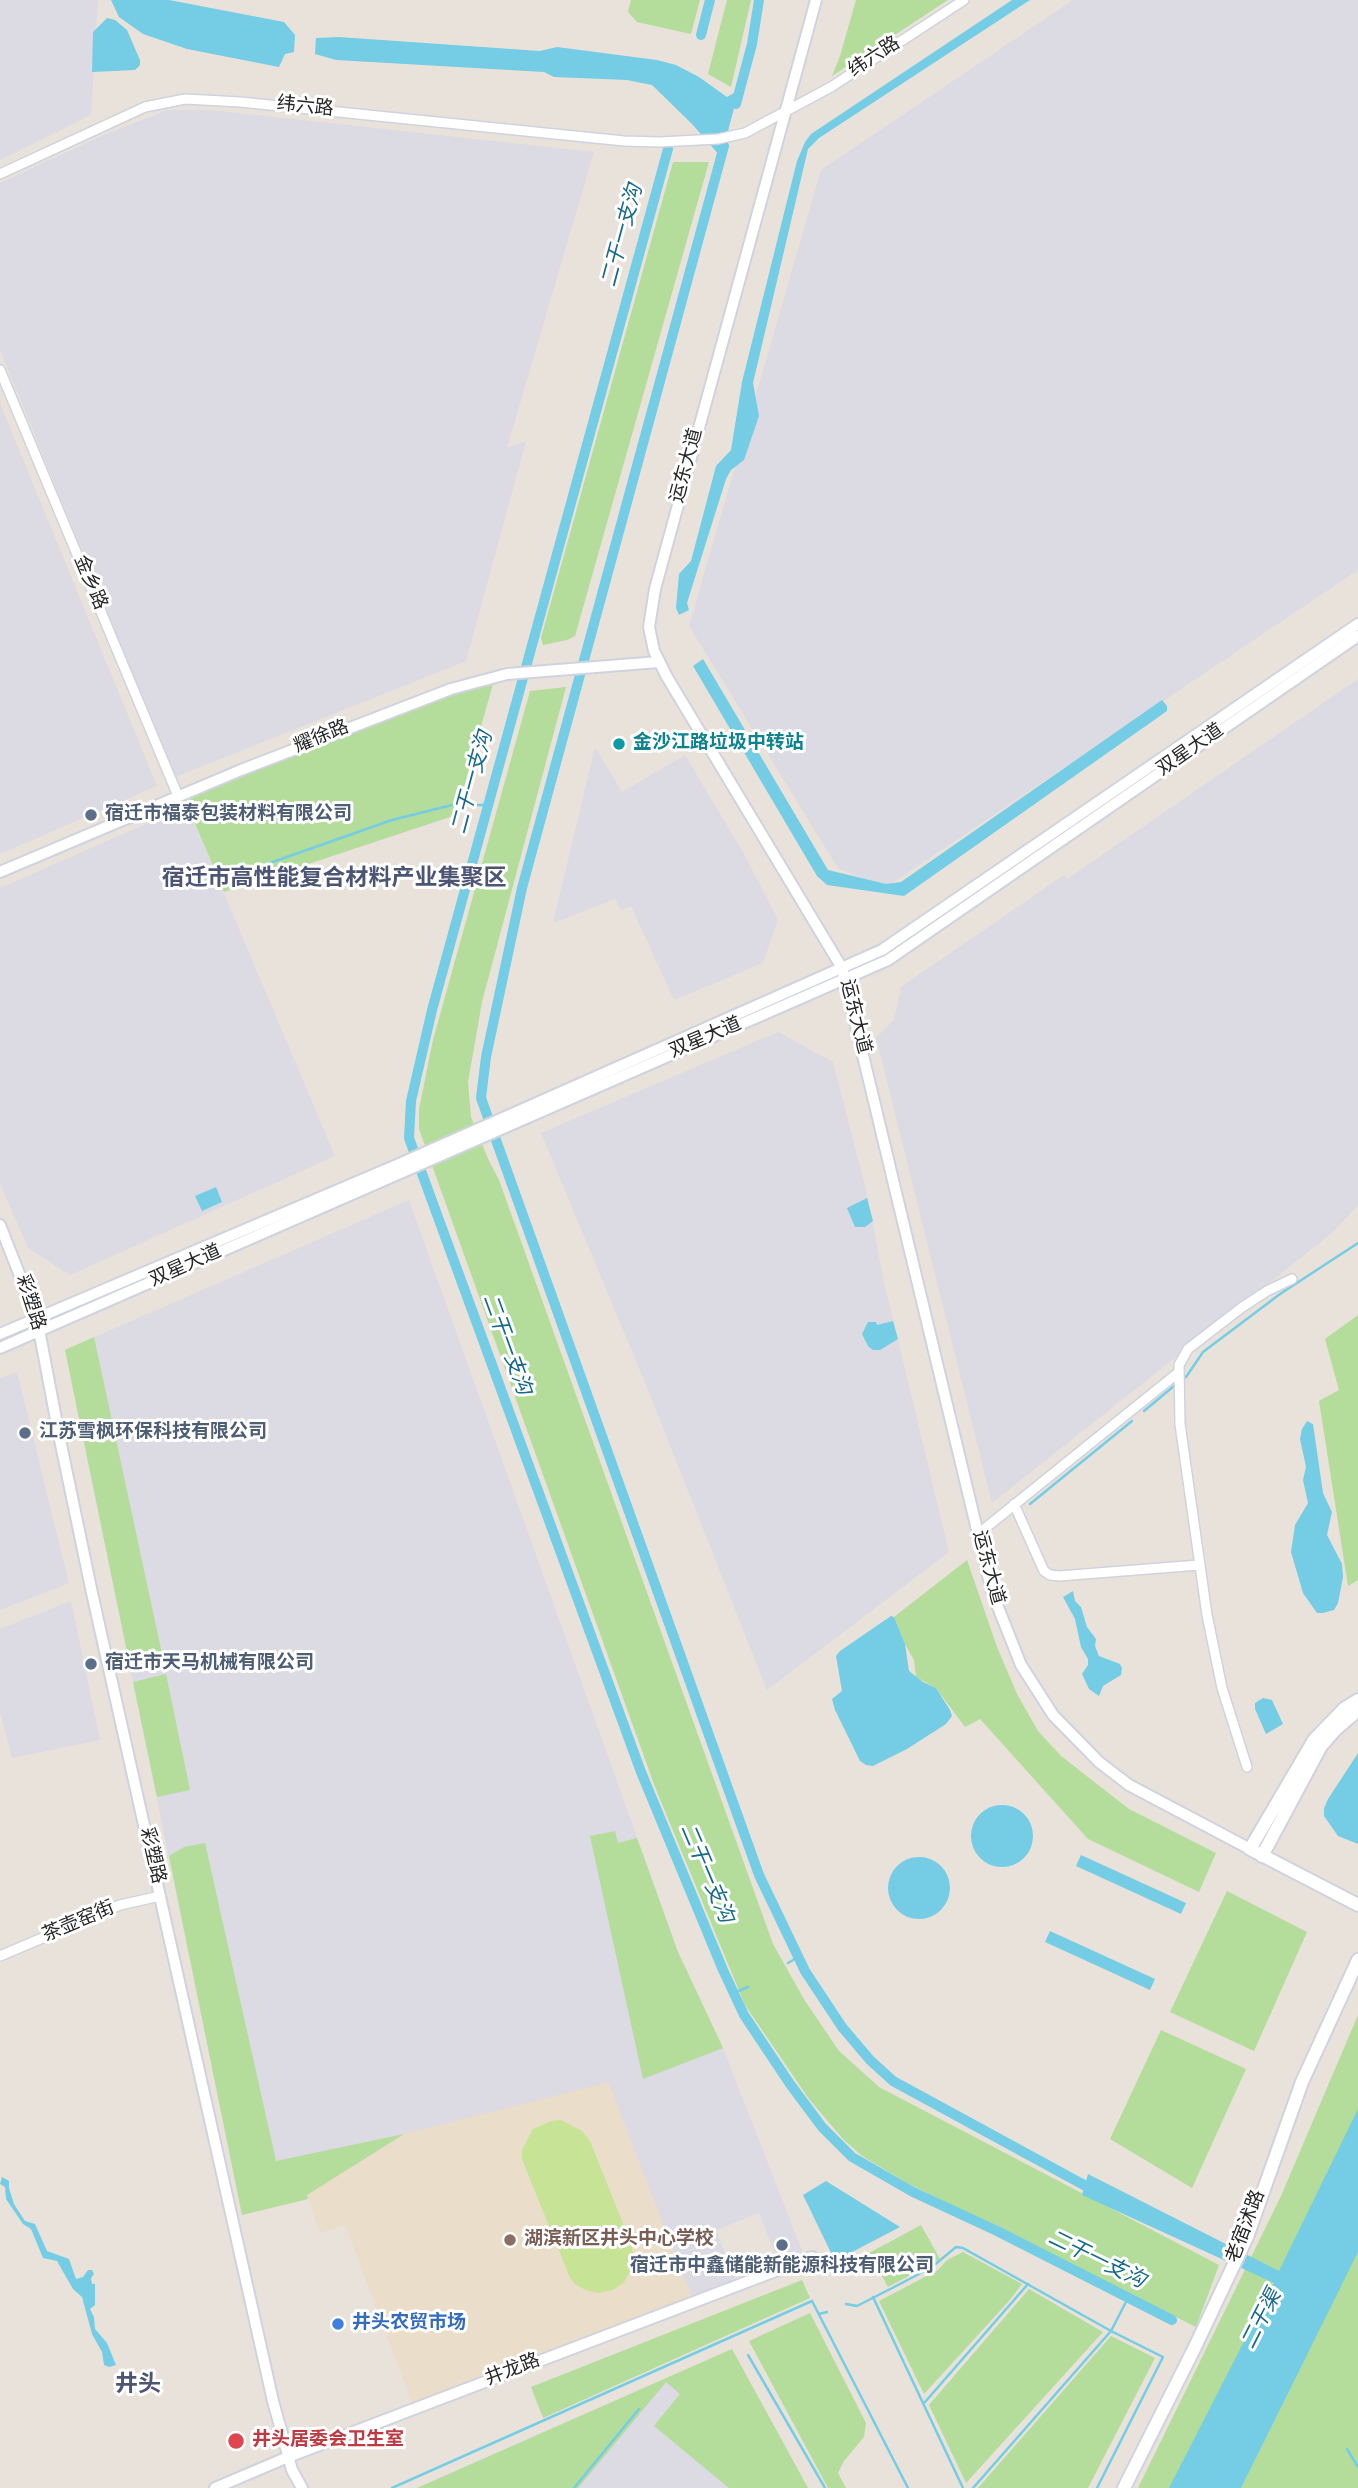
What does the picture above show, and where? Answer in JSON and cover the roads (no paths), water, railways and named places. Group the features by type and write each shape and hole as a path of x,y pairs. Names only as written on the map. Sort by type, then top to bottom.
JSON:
{"main road":[{"path":"1250,1849 1314,1740 1345,1708 1358,1700"},
{"path":"1262,1856 1321,1746 1358,1710"},
{"name":"运东大道","path":"1250,1849 1358,1905"},
{"name":"老宿沭路","path":"1124,2488 1247,2237 1302,2082 1358,1961"}],"street":[{"name":"运东大道","path":"817,0 655,589 649,627 659,662 842,968 992,1592 1021,1665 1053,1716 1099,1762 1129,1785 1250,1849"},
{"name":"纬六路","path":"0,174 145,107 185,99 240,102 624,141 718,139 738,135 831,87 964,0"},
{"name":"金乡路","path":"0,370 178,796"},
{"name":"双星大道","path":"519,1117 882,950 1358,624"},
{"name":"双星大道","path":"519,1117 888,960 1358,636"},
{"name":"耀徐路","path":"0,872 178,796 428,697 507,674 659,662"},
{"path":"401,1168 519,1117"},
{"name":"双星大道","path":"0,1334 401,1168"},
{"name":"双星大道","path":"0,1348 401,1168"},
{"name":"彩塑路","path":"0,1225 37,1319 83,1551 270,2388 292,2470 302,2488"},
{"path":"1247,1766 1222,1688 1199,1565 1180,1424 1179,1364 1188,1349 1241,1308 1292,1279"},
{"path":"978,1534 1179,1372"},
{"path":"1014,1504 1044,1571 1050,1575 1199,1565"},
{"name":"茶壶窑街","path":"0,1956 120,1905 160,1896"},
{"name":"井龙路","path":"215,2488 288,2457 812,2258"}],"water":[{"path":"111,0 169,0 284,22 295,35 294,52 285,54 279,67 187,49 143,34 119,17"},
{"path":"1012,0 1030,0 819,138 808,149 753,383 759,416 744,460 731,470 726,479 687,603 689,610 679,615 676,608 679,574 691,561 716,466 731,450 742,382 797,161 805,142 811,134"},
{"path":"107,18 115,20 127,30 140,60 140,65 135,70 92,72 93,32"},
{"path":"339,37 540,51 557,47 657,60 676,65 699,77 727,97 739,90 721,157 652,85 627,80 554,77 544,72 336,60 315,54 316,38"},
{"path":"703,659 828,870 886,884 901,882 1162,700 1167,711 904,896 827,885 817,876 693,666"},
{"path":"216,1187 222,1202 202,1211 195,1196"},
{"path":"867,1198 873,1221 865,1227 855,1227 847,1208"},
{"path":"893,1321 898,1339 880,1350 873,1350 868,1346 862,1334 868,1322 876,1322 877,1325"},
{"path":"1307,1421 1313,1424 1323,1493 1332,1512 1327,1535 1342,1564 1343,1577 1338,1603 1334,1610 1323,1613 1317,1613 1303,1593 1291,1552 1295,1525 1308,1503 1303,1480 1306,1467 1300,1439"},
{"path":"1073,1591 1087,1627 1096,1639 1095,1646 1099,1656 1120,1664 1122,1668 1121,1675 1103,1686 1099,1696 1089,1689 1082,1674 1088,1665 1088,1659 1081,1647 1075,1619 1063,1597"},
{"path":"891,1616 894,1617 905,1644 909,1671 936,1688 952,1716 946,1724 907,1749 873,1766 866,1765 860,1761 835,1710 832,1699 842,1691 836,1656"},
{"path":"1263,1698 1272,1700 1283,1724 1266,1734 1255,1709 1255,1703"},
{"path":"1358,1753 1358,1844 1338,1836 1324,1816 1324,1808"},
{"path":"996,1805 1008,1805 1024,1814 1031,1824 1031,1848 1024,1858 1008,1867 996,1867 985,1862 976,1853 971,1842 971,1830 976,1819 985,1810"},
{"path":"1081,1855 1186,1903 1181,1914 1076,1866"},
{"path":"913,1857 925,1857 941,1866 948,1876 948,1900 941,1910 925,1919 913,1919 902,1914 893,1905 888,1894 888,1882 893,1871 902,1862"},
{"path":"1050,1931 1155,1979 1150,1990 1045,1942"},
{"name":"二干渠","path":"1358,2109 1358,2252 1241,2488 1169,2488 1274,2283 1082,2195 1088,2174 1279,2271"},
{"path":"2,2177 9,2181 14,2204 25,2221 35,2224 47,2251 69,2259 76,2279 92,2270 95,2305 90,2309 95,2329 107,2343 116,2365 104,2365 82,2297 73,2289 57,2261 43,2258 31,2229 23,2224 6,2199 5,2187 0,2184"},
{"path":"826,2181 900,2227 835,2261 803,2195"}],"waterway":[{"name":"二干一支沟","path":"701,35 710,0"},
{"path":"736,104 752,44 759,0"},
{"path":"724,146 522,888 486,1057 481,1098 759,1875 805,1971 842,2027 870,2060 893,2081 1095,2191"},
{"name":"二干一支沟","path":"668,149 432,1010 411,1101 409,1138 641,1772 744,2015 822,2127 852,2157 913,2192 997,2231 1172,2320"},
{"path":"230,877 392,820 452,805 488,805"},
{"path":"1186,1377 1203,1352 1280,1294 1358,1243"},
{"path":"1144,1411 1174,1386"},
{"path":"1030,1504 1132,1421"},
{"path":"788,1963 798,1957"},
{"path":"734,1993 748,1987"},
{"path":"846,2304 857,2306 900,2284 932,2267 956,2247 963,2248 1111,2331 1128,2298"},
{"path":"925,2402 1028,2284"},
{"path":"873,2297 963,2488"},
{"path":"392,2488 812,2301 908,2488"},
{"path":"819,2314 827,2312"},
{"path":"973,2488 1111,2331 1163,2357 1097,2488"},
{"path":"748,2355 825,2488"},
{"path":"574,2488 639,2409"},
{"path":"1347,2449 1358,2467"}],"place":[{"name":"金沙江路垃圾中转站","path":"619,744"},
{"name":"宿迁市福泰包装材料有限公司","path":"91,815"},
{"name":"江苏雪枫环保科技有限公司","path":"25,1433"},
{"name":"宿迁市天马机械有限公司","path":"91,1664"},
{"name":"湖滨新区井头中心学校","path":"510,2240"},
{"name":"宿迁市中鑫储能新能源科技有限公司","path":"782,2245"},
{"name":"井头农贸市场","path":"338,2324"},
{"name":"井头居委会卫生室","path":"236,2441"}],"district":[{"name":"宿迁市高性能复合材料产业集聚区","path":"334,880"},
{"name":"井头","path":"138,2386"}]}
